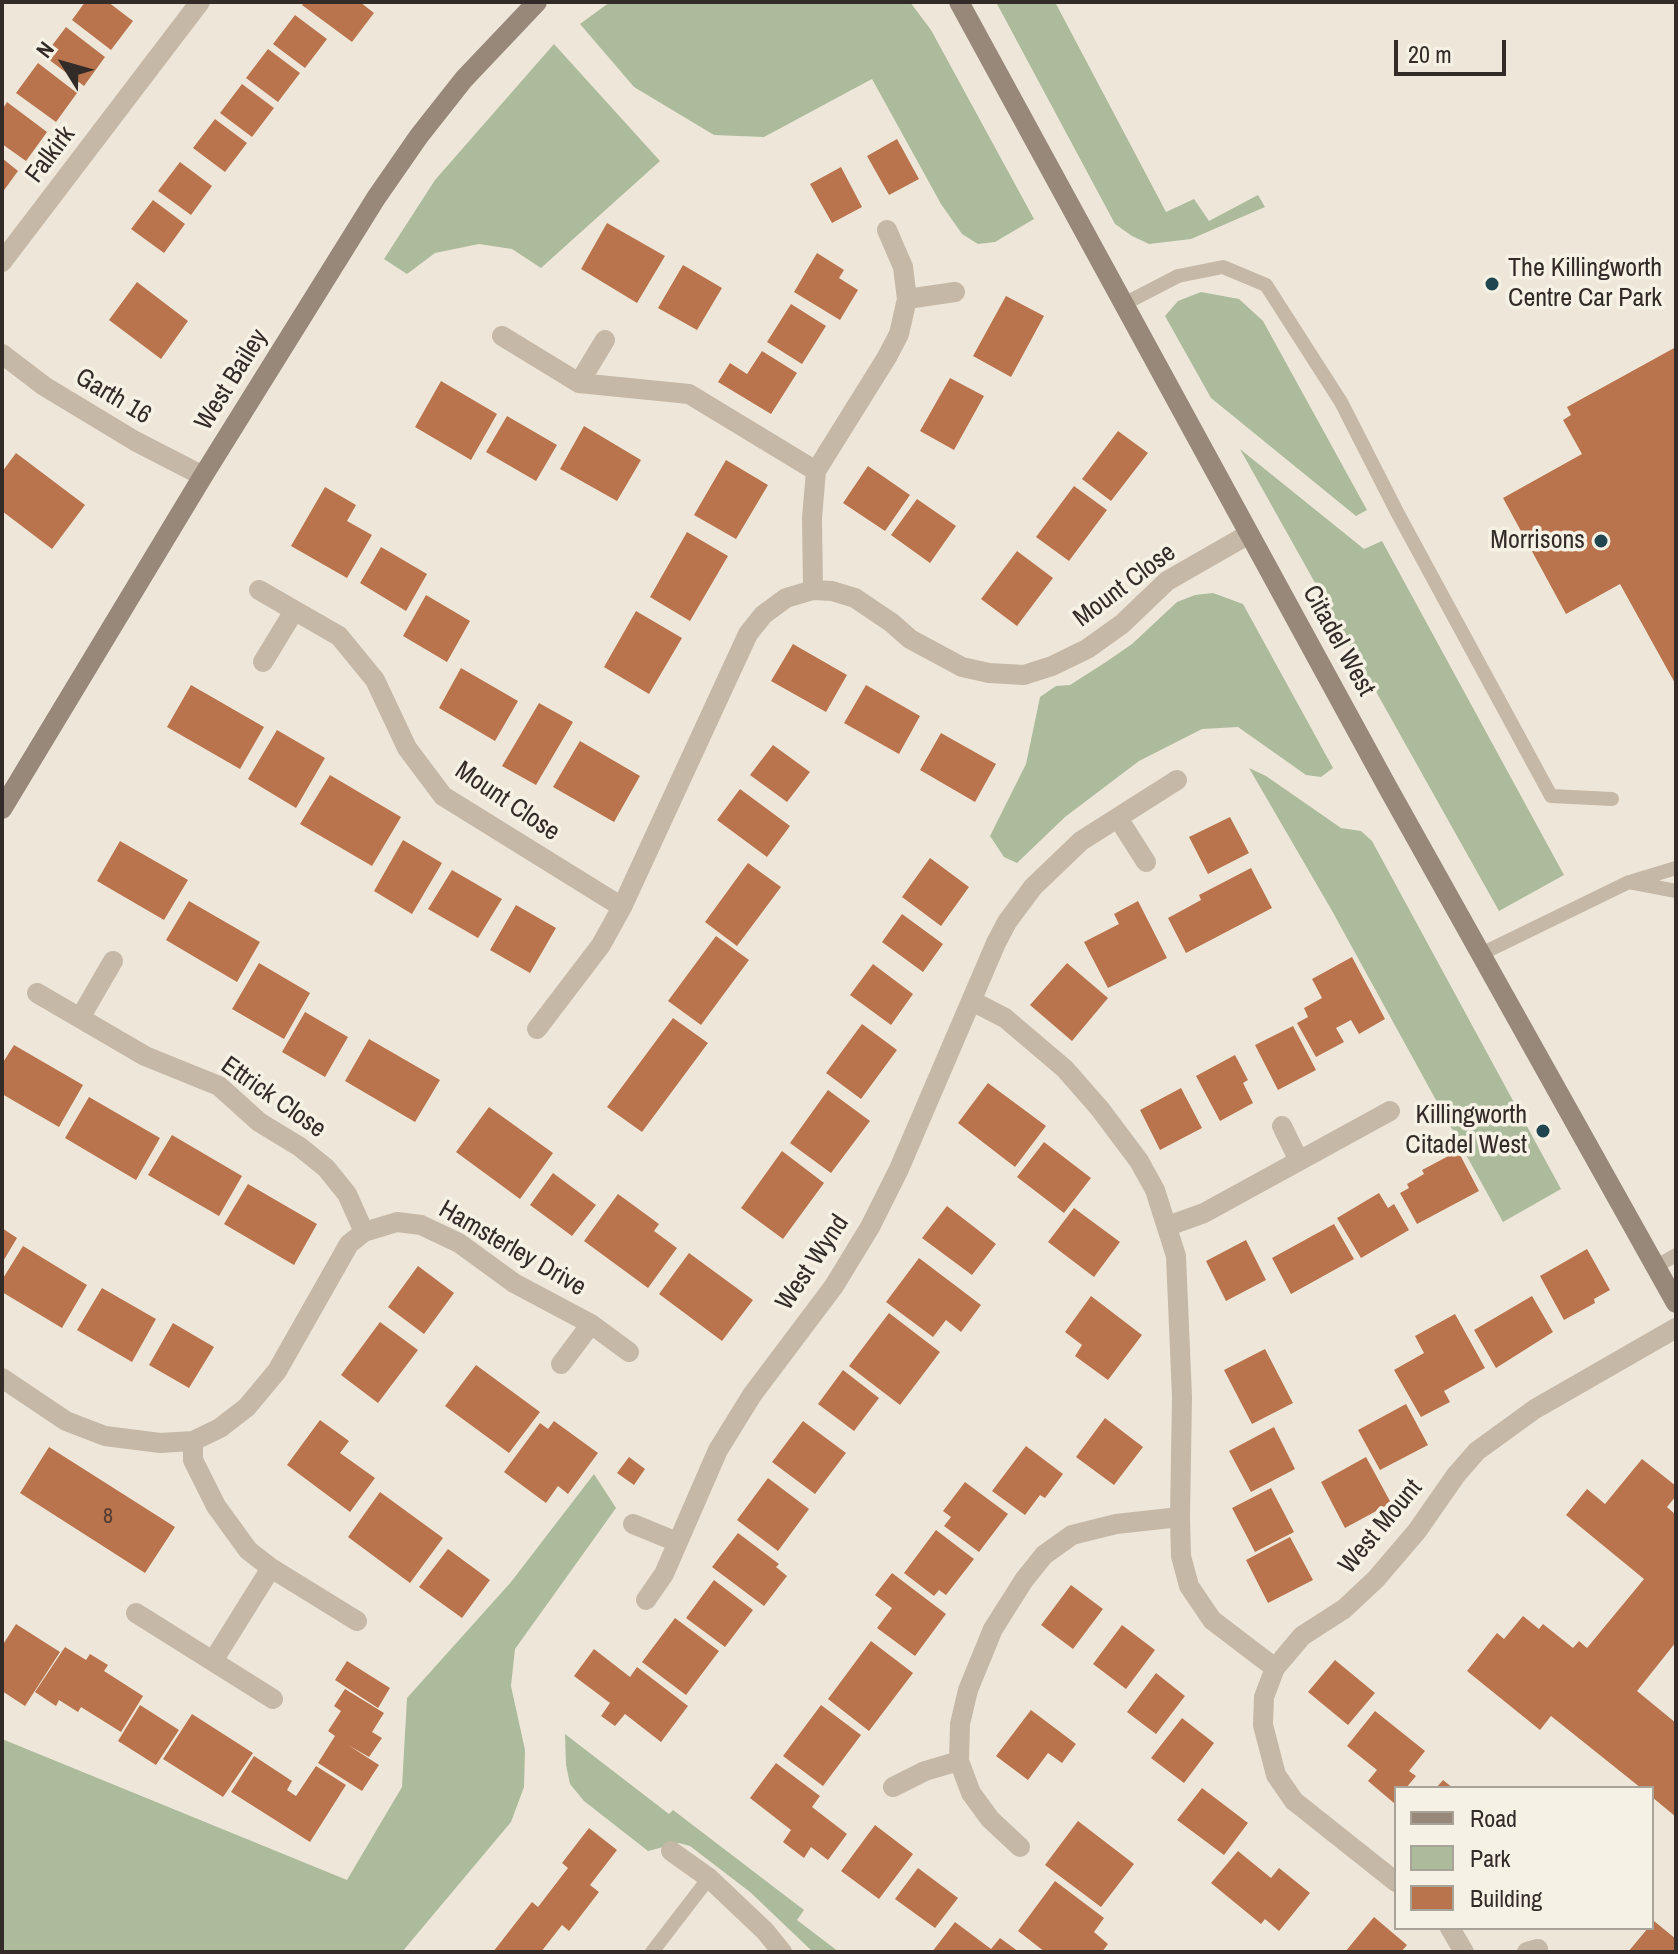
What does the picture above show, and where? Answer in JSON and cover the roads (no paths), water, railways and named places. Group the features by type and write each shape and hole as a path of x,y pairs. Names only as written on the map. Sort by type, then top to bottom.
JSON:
{"street":[{"name":"Falkirk","path":"2,262 200,2"},
{"name":"West Bailey","path":"2,809 368,211 419,136 464,79 537,2"},
{"name":"Citadel West","path":"959,2 1249,534 1676,1303"},
{"path":"537,1029 601,945 622,907 748,634 763,615 786,598 813,590 812,518 816,471 893,346 906,314 903,267 887,230"},
{"path":"907,299 955,292"},
{"path":"502,336 579,383 689,394 816,471"},
{"path":"579,383 605,340"},
{"name":"Garth 16","path":"2,354 44,386 135,441 203,476"},
{"name":"Mount Close","path":"813,590 832,591 855,598 910,639 962,667 989,673 1024,675 1087,649 1122,624 1167,581 1249,534"},
{"name":"Mount Close","path":"259,590 339,636 375,680 407,748 443,796 622,907"},
{"path":"263,662 294,611"},
{"name":"West Wynd","path":"646,1600 664,1574 700,1488 731,1428 834,1286 870,1227 899,1169 996,943 1026,896 1081,841 1177,780"},
{"path":"1118,818 1146,862"},
{"path":"80,1018 113,961"},
{"name":"Ettrick Close","path":"37,993 145,1056 219,1086 259,1122 300,1147 326,1168 347,1194 364,1232"},
{"path":"972,1001 1005,1018 1074,1079 1139,1161 1155,1190 1176,1256 1179,1295 1181,1556 1189,1586 1212,1620 1275,1668"},
{"path":"1168,1226 1204,1213 1390,1111"},
{"path":"1282,1126 1299,1161"},
{"name":"Hamsterley Drive","path":"364,1232 397,1222 432,1229 459,1243 514,1283 591,1324 629,1352"},
{"path":"2,1378 66,1421 105,1436 160,1443 193,1441 220,1428 247,1407 277,1371 337,1263 349,1244 364,1232"},
{"name":"Hamsterley Drive","path":"561,1364 591,1324"},
{"name":"West Mount","path":"1394,1880 1294,1801 1276,1775 1263,1725 1264,1697 1275,1668 1302,1636 1344,1609 1376,1579 1417,1531 1477,1451 1535,1409 1676,1328"},
{"path":"193,1441 193,1460 216,1506 248,1550 271,1568 357,1621"},
{"path":"1020,1847 990,1819 971,1793 959,1761 960,1724 968,1690 993,1629 1044,1555 1072,1535 1116,1524 1180,1517"},
{"path":"633,1524 677,1542"},
{"path":"213,1661 271,1568"},
{"path":"136,1613 273,1699"},
{"path":"893,1787 925,1771 959,1761"},
{"path":"671,1851 709,1878 765,1931 782,1952"},
{"path":"1451,1930 1464,1952"}],"lane":[{"path":"1124,304 1178,276 1223,267 1266,285 1341,402 1551,796 1612,799"},
{"path":"1481,954 1629,882 1676,868"},
{"path":"1629,882 1676,891"},
{"path":"1655,1267 1676,1255"},
{"path":"652,1952 709,1878"}],"place":[{"name":"The Killingworth Centre Car Park","path":"1492,284"},
{"name":"Morrisons","path":"1601,541"},
{"name":"Killingworth Citadel West","path":"1543,1131"}]}
